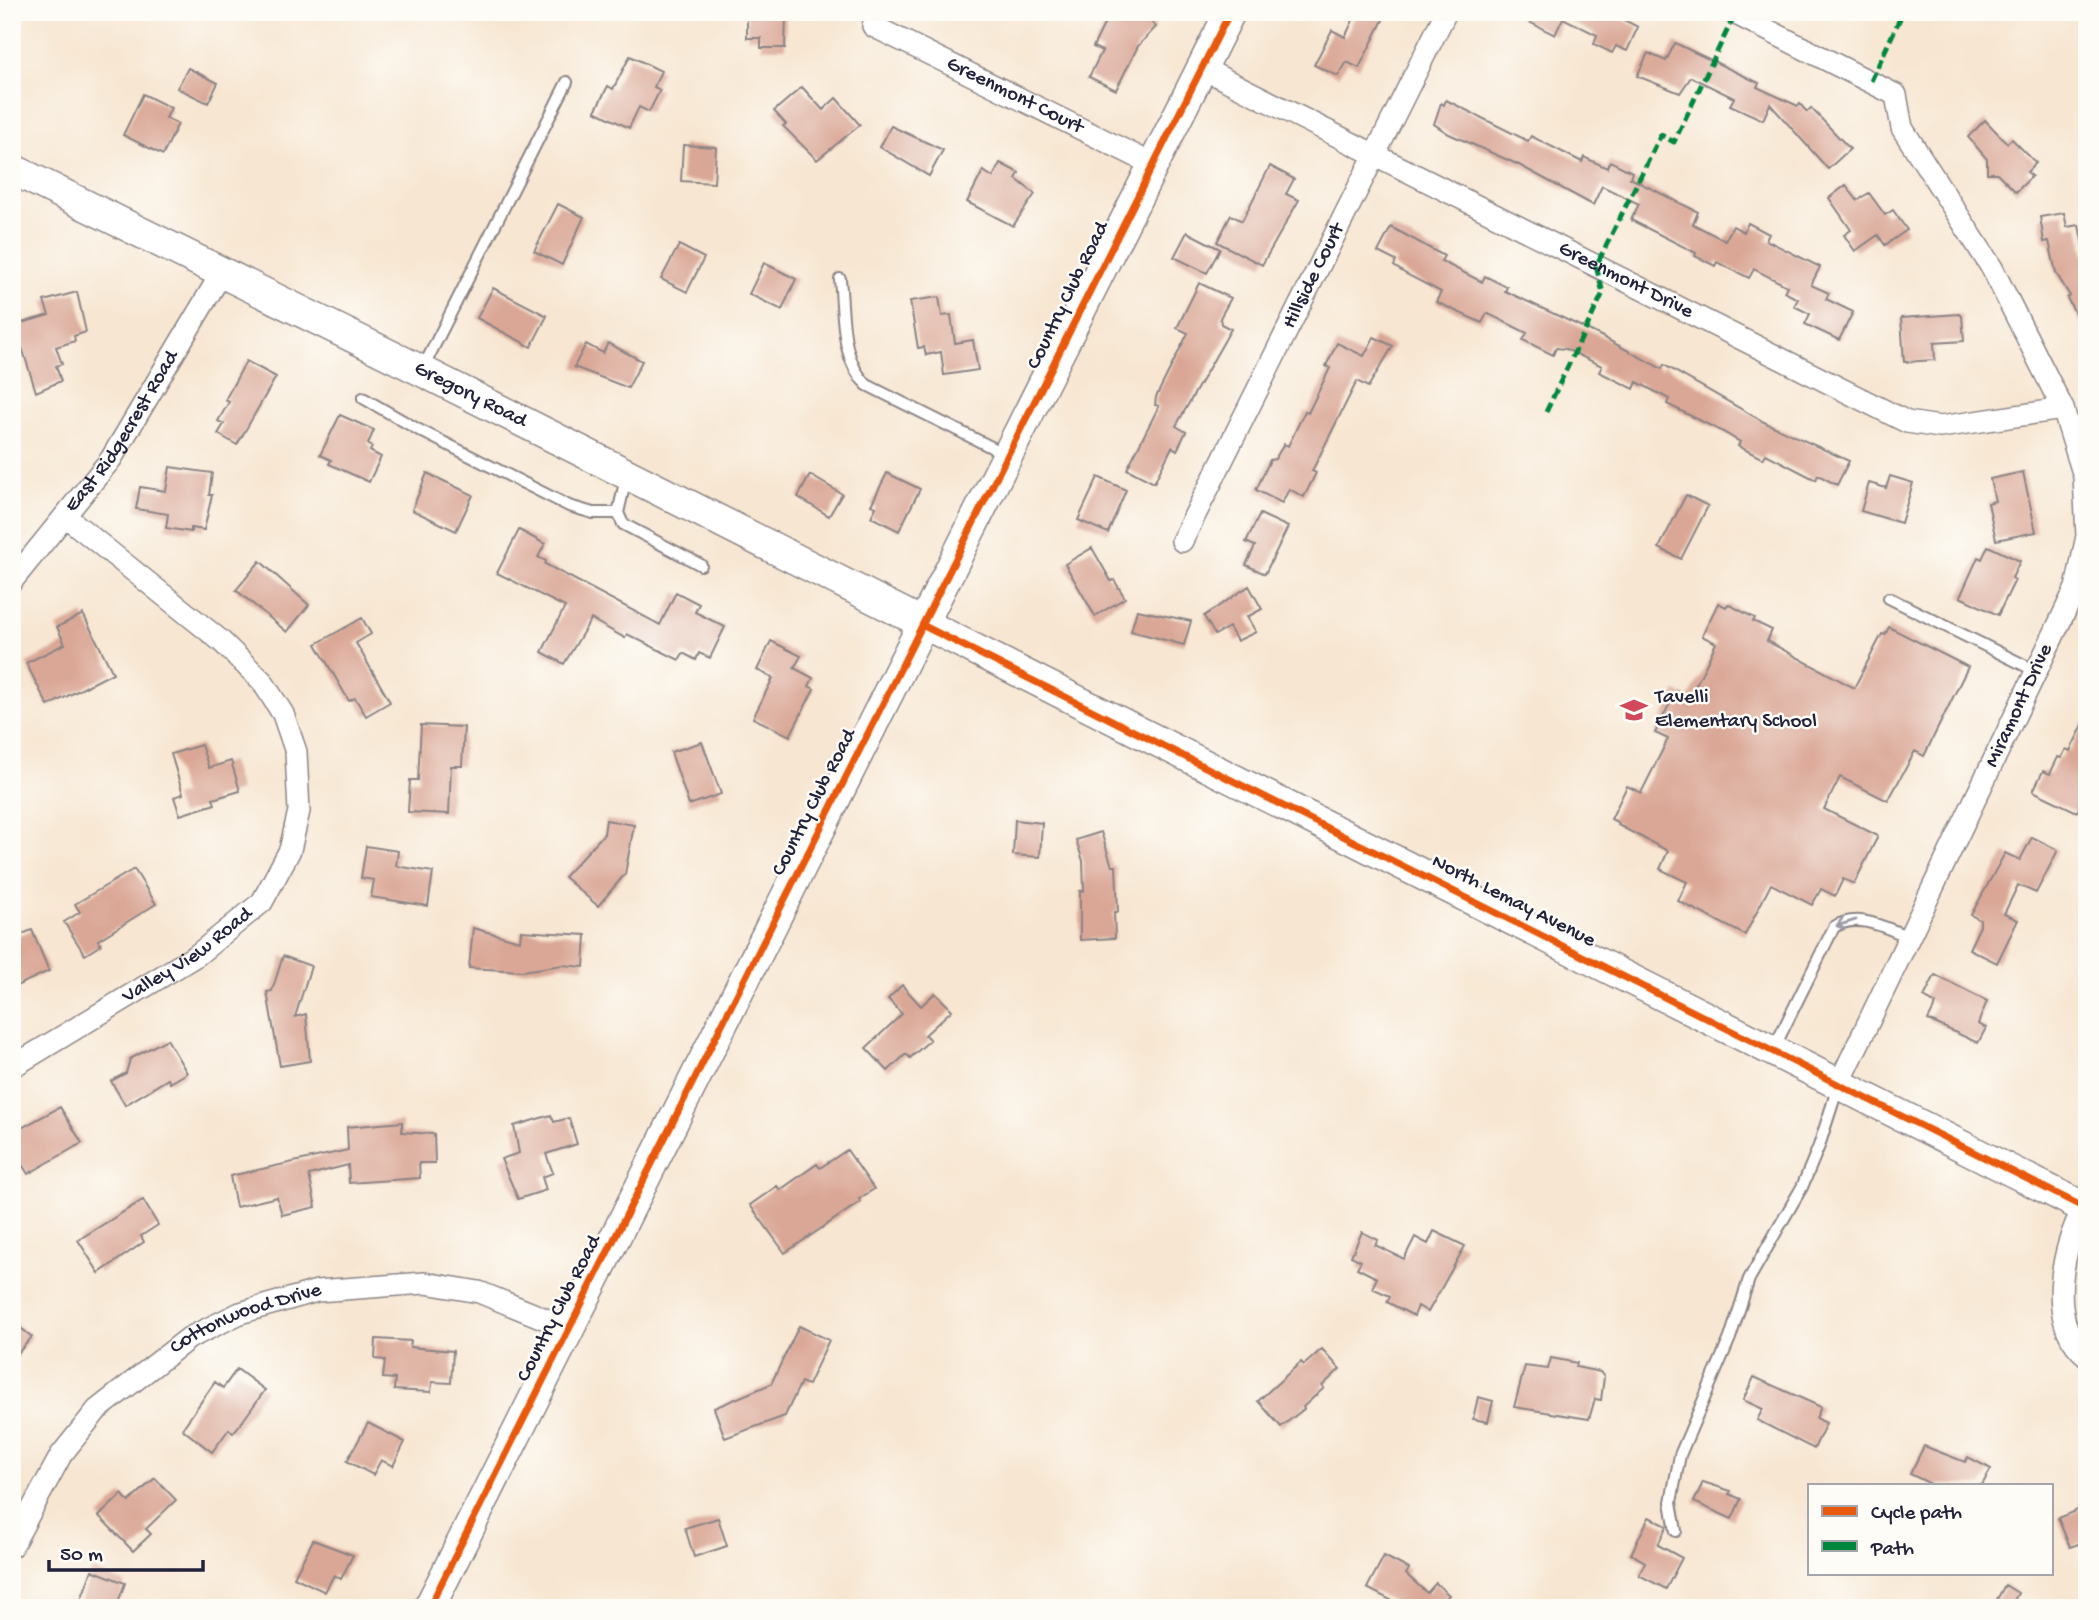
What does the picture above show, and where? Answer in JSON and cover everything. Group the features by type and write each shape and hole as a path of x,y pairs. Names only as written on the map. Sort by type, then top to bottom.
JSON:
{"street":[{"name":"Country Club Road","path":"429,1608 1230,12"},
{"name":"Hillside Court","path":"1182,541 1446,12"},
{"name":"Miramont Drive","path":"1732,12 1896,95 1902,128 1992,268 2063,409 2084,476 2087,536 2076,588 1839,1084"},
{"name":"Greenmont Court","path":"873,26 1154,165"},
{"name":"Greenmont Drive","path":"1202,68 1907,422 1940,427 2063,409"},
{"name":"Gregory Road","path":"12,169 422,371 924,626"},
{"name":"East Ridgecrest Road","path":"12,582 111,459 221,274"},
{"name":"Valley View Road","path":"12,1067 197,955 262,902 290,850 299,811 296,752 283,714 262,681 220,641 65,516"},
{"name":"North Lemay Avenue","path":"924,626 2085,1208"},
{"path":"2085,1208 2066,1252 2061,1303 2067,1325 2087,1356"},
{"name":"Cottonwood Drive","path":"12,1546 61,1455 97,1410 189,1338 240,1313 317,1291 425,1283 479,1292 570,1329"}],"lane":[{"path":"422,371 567,82"},
{"path":"840,279 850,362 856,375 867,385 943,420 1009,456"},
{"path":"363,398 419,430 569,506 593,513 618,513"},
{"path":"627,476 618,513 623,524 701,565"},
{"path":"1889,598 2036,671"},
{"path":"1772,1051 1834,927 1845,920 1863,920 1910,937"},
{"path":"1676,1531 1671,1502 1681,1455 1730,1338 1749,1279 1802,1186 1819,1146 1839,1084"}],"building":[{"path":"747,12 786,13 785,48 761,48 761,38 747,38"},
{"path":"1110,12 1142,12 1156,27 1138,46 1116,90 1089,77 1102,51 1093,47"},
{"path":"1357,12 1387,12 1359,68 1347,62 1338,76 1314,65 1332,30 1345,37"},
{"path":"1509,12 1608,12 1638,27 1627,51 1616,46 1612,53 1594,44 1597,35 1563,18 1555,35"},
{"path":"1675,43 1759,83 1757,87 1798,106 1800,104 1807,112 1811,108 1850,149 1828,169 1770,104 1763,120 1730,105 1734,98 1691,77 1680,93 1637,76 1648,53 1666,61"},
{"path":"630,56 661,71 654,87 660,90 649,112 639,107 629,128 595,111 608,86 613,89"},
{"path":"188,68 218,83 208,103 177,88"},
{"path":"802,87 823,110 836,98 860,125 817,160 783,126 786,124 774,111"},
{"path":"143,94 171,108 166,118 178,124 163,155 123,135"},
{"path":"1446,100 1528,141 1531,136 1582,162 1584,157 1607,168 1610,161 1632,172 1630,178 1698,212 1693,224 1725,241 1733,226 1744,232 1748,223 1769,234 1766,240 1820,267 1811,285 1829,293 1826,299 1853,312 1839,340 1805,324 1810,314 1794,306 1798,299 1784,292 1787,286 1754,269 1749,278 1717,262 1715,266 1695,256 1696,253 1631,220 1639,204 1602,186 1593,205 1519,165 1449,134 1434,124 1441,103 1444,105"},
{"path":"1985,120 2007,143 2012,139 2036,163 2027,172 2032,176 2016,192 1997,173 1987,173 1987,159 1968,137"},
{"path":"891,126 943,150 929,176 880,147"},
{"path":"683,145 716,147 714,183 681,181"},
{"path":"1000,163 1019,173 1016,179 1035,194 1013,226 967,202 983,171 993,177"},
{"path":"1270,166 1294,179 1286,194 1299,200 1262,265 1217,242 1231,215 1242,221"},
{"path":"1846,185 1857,200 1869,193 1885,215 1893,210 1907,230 1885,245 1878,235 1855,251 1844,235 1851,230 1829,198"},
{"path":"558,204 584,217 562,265 534,251"},
{"path":"2064,213 2067,227 2079,225 2087,267 2087,335 2067,298 2070,296 2056,273 2049,241 2044,242 2040,217"},
{"path":"1391,227 1444,256 1441,261 1482,282 1485,276 1507,287 1505,291 1597,334 1662,369 1664,365 1764,422 1849,461 1837,485 1818,475 1816,480 1766,454 1763,459 1738,446 1740,442 1723,432 1667,404 1669,399 1637,382 1634,389 1599,372 1602,366 1566,349 1556,348 1553,355 1523,340 1527,333 1487,313 1482,323 1436,302 1441,292 1406,274 1394,266 1396,261 1378,252"},
{"path":"1187,232 1220,249 1207,273 1174,257"},
{"path":"679,245 704,258 687,292 661,279"},
{"path":"764,263 796,279 782,310 749,294"},
{"path":"1199,283 1231,298 1220,318 1221,324 1231,329 1176,426 1186,432 1177,450 1172,447 1154,483 1127,469 1159,406 1155,405 1156,397 1188,333 1177,328"},
{"path":"493,288 547,316 531,347 477,318"},
{"path":"77,292 86,332 74,336 75,341 56,347 62,364 56,366 61,381 36,392 15,325 49,315 44,301"},
{"path":"939,297 942,316 951,315 955,343 973,340 978,370 944,375 941,352 926,355 924,347 918,348 910,301"},
{"path":"1962,316 1964,341 1934,343 1935,360 1904,362 1901,318"},
{"path":"1374,337 1393,346 1368,387 1357,381 1312,471 1316,473 1304,497 1289,489 1282,503 1256,490 1270,460 1275,459 1284,444 1288,446 1305,411 1308,413 1330,368 1326,366 1337,343 1364,356"},
{"path":"608,343 642,361 628,388 574,367 586,344 603,353"},
{"path":"246,361 276,377 237,445 218,434 224,424 218,421 229,402 225,400"},
{"path":"340,415 374,430 368,444 372,447 370,451 381,457 369,482 329,464 331,460 320,455"},
{"path":"170,467 212,473 209,495 212,495 204,530 191,528 191,532 166,528 168,514 136,509 140,487 166,491"},
{"path":"2023,472 2036,532 1996,540 1988,503 1995,501 1990,479"},
{"path":"427,473 473,495 456,531 412,510"},
{"path":"887,473 920,489 899,531 871,517 876,507 871,505"},
{"path":"810,475 842,494 829,516 798,497"},
{"path":"1890,476 1913,483 1901,523 1861,511 1869,483 1886,488"},
{"path":"1098,477 1126,490 1108,533 1078,520"},
{"path":"1686,495 1708,506 1681,559 1659,548"},
{"path":"1260,514 1288,527 1265,574 1246,565 1255,546 1246,542"},
{"path":"519,530 545,544 538,557 546,561 545,564 660,625 676,592 699,604 695,612 725,627 710,658 699,653 696,660 683,653 679,660 627,634 625,638 591,619 564,664 542,652 565,607 497,573"},
{"path":"1988,546 2020,561 2012,578 2015,580 1998,615 1960,597 1978,557 1982,559"},
{"path":"1092,548 1111,581 1114,580 1125,598 1095,616 1065,564"},
{"path":"260,561 309,605 287,632 236,590"},
{"path":"1249,586 1262,609 1247,617 1256,632 1237,641 1229,627 1215,635 1204,616"},
{"path":"1718,603 1726,607 1728,604 1755,618 1753,621 1772,630 1767,641 1854,688 1882,634 1885,635 1889,627 1968,667 1924,756 1915,751 1888,801 1840,777 1824,809 1878,836 1854,884 1843,879 1835,896 1821,889 1812,905 1771,884 1745,935 1678,901 1687,882 1660,869 1668,851 1611,819 1627,786 1641,793 1668,739 1655,733 1676,691 1689,698 1706,665 1716,643 1702,636"},
{"path":"1137,610 1191,621 1184,645 1131,631"},
{"path":"83,614 113,673 48,706 26,663 65,644 57,627"},
{"path":"362,618 371,634 356,643 390,702 366,716 355,698 349,701 316,644"},
{"path":"771,641 801,656 794,668 813,678 809,686 814,689 790,736 753,718 773,678 757,670"},
{"path":"2087,717 2087,793 2077,812 2033,791 2043,771 2050,774 2058,757 2061,758 2066,749 2070,751"},
{"path":"421,725 464,727 462,766 451,766 449,814 408,812 410,780 418,780"},
{"path":"702,742 721,794 689,805 671,752"},
{"path":"201,745 209,768 231,761 240,791 213,799 215,804 180,815 174,797 183,794 171,754"},
{"path":"606,820 634,825 625,874 598,906 564,877 604,834"},
{"path":"1015,820 1042,823 1040,857 1013,855"},
{"path":"1101,832 1112,866 1116,866 1118,912 1114,912 1115,938 1080,940 1080,891 1084,891 1083,861 1076,840"},
{"path":"2032,837 2058,850 2036,893 2018,885 2004,914 2018,920 1997,963 1969,949 1980,926 1980,920 1971,915 2005,853 2020,860"},
{"path":"366,846 398,851 396,866 433,872 428,906 371,897 374,880 361,878"},
{"path":"134,869 156,904 98,940 101,945 85,955 64,922 80,912 75,904"},
{"path":"473,928 520,941 521,931 586,935 584,967 563,965 522,971 469,968"},
{"path":"32,930 49,971 12,988 12,938"},
{"path":"283,956 311,966 295,1017 306,1014 310,1061 280,1066 267,992 272,991"},
{"path":"1935,975 1987,1001 1978,1024 1986,1028 1978,1043 1928,1020 1936,1004 1924,997"},
{"path":"902,985 921,1006 935,993 952,1010 925,1035 930,1040 910,1058 906,1054 888,1071 866,1048 902,1014 888,999"},
{"path":"167,1039 187,1073 170,1083 168,1079 125,1105 111,1081 126,1073 130,1059"},
{"path":"60,1107 82,1143 28,1174 23,1166 12,1172 12,1133"},
{"path":"551,1115 554,1122 569,1118 577,1144 546,1154 553,1173 542,1177 546,1190 518,1199 501,1159 519,1153 514,1126"},
{"path":"402,1122 402,1132 434,1134 435,1163 419,1163 420,1178 349,1183 348,1165 309,1175 316,1207 282,1215 277,1197 236,1207 230,1176 348,1150 347,1127"},
{"path":"847,1150 874,1189 859,1199 860,1202 785,1253 750,1205 777,1186 780,1190 817,1164 820,1168"},
{"path":"143,1200 158,1225 141,1236 144,1242 99,1273 78,1240"},
{"path":"1434,1231 1465,1246 1428,1312 1418,1306 1414,1316 1387,1302 1390,1296 1372,1288 1377,1278 1357,1268 1361,1261 1351,1256 1362,1232 1378,1240 1375,1245 1404,1259 1415,1237 1428,1244"},
{"path":"12,1321 32,1337 12,1360"},
{"path":"799,1326 829,1340 808,1385 801,1382 785,1416 725,1438 714,1408 771,1384"},
{"path":"376,1339 411,1341 410,1347 453,1351 451,1383 432,1382 431,1392 394,1390 395,1379 383,1378 385,1360 375,1359"},
{"path":"1322,1349 1340,1369 1304,1409 1281,1427 1258,1401 1301,1362 1304,1365"},
{"path":"1551,1358 1577,1363 1576,1367 1600,1372 1604,1377 1601,1400 1595,1399 1589,1419 1514,1407 1525,1366 1548,1369"},
{"path":"237,1369 265,1390 233,1433 229,1429 212,1452 182,1429 215,1382 223,1388"},
{"path":"1754,1377 1821,1407 1816,1418 1826,1423 1814,1449 1757,1420 1763,1409 1743,1400"},
{"path":"1478,1397 1493,1401 1488,1422 1473,1419"},
{"path":"368,1423 405,1442 393,1466 381,1460 373,1475 347,1461"},
{"path":"1924,1446 1965,1462 1968,1457 1991,1469 1983,1484 1931,1484 1910,1474"},
{"path":"155,1478 176,1500 146,1529 151,1534 133,1551 99,1516 122,1494 129,1502"},
{"path":"1703,1482 1731,1491 1729,1494 1741,1499 1732,1519 1694,1502"},
{"path":"2087,1506 2087,1541 2070,1547 2058,1518"},
{"path":"1649,1517 1667,1526 1658,1545 1682,1558 1666,1589 1639,1575 1645,1562 1631,1554"},
{"path":"718,1518 727,1546 694,1557 685,1528"},
{"path":"313,1540 353,1555 341,1579 334,1575 325,1592 294,1577"},
{"path":"1384,1556 1409,1569 1406,1574 1427,1593 1436,1583 1449,1595 1440,1605 1444,1608 1406,1608 1367,1588"},
{"path":"92,1570 125,1583 116,1608 78,1608"},
{"path":"2005,1585 2018,1593 2010,1608 1995,1603"}],"marked path":[{"path":"1546,412 1603,293 1596,266 1661,135 1674,142 1736,12"},
{"path":"1871,81 1903,12"}],"cycle path":[{"path":"429,1608 1230,12"},
{"path":"924,626 2087,1209"}],"place":[{"name":"Tavelli Elementary School","path":"1634,710"}]}
